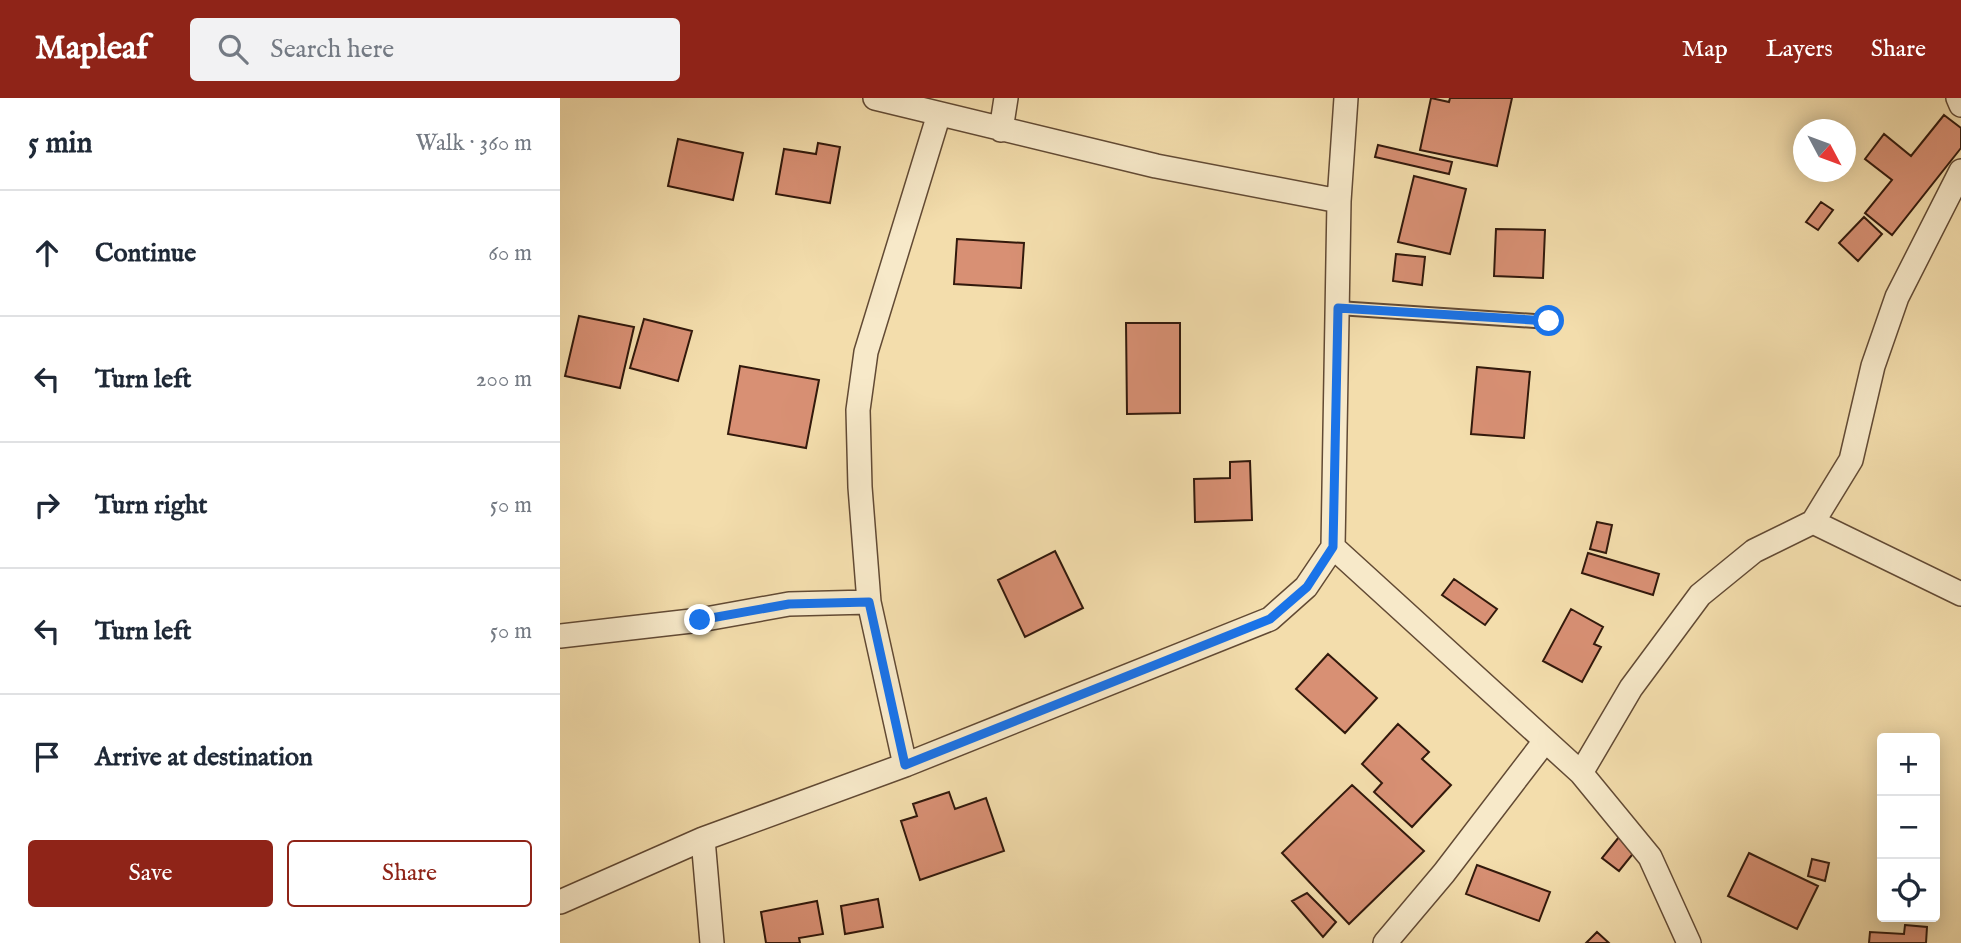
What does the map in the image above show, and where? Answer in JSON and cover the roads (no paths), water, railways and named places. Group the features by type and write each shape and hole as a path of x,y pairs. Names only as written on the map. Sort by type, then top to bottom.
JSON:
{"street":[{"path":"875,98 1156,166 1339,201"},
{"path":"1001,130 1006,98"},
{"path":"560,902 703,839 905,765 1270,619 1307,587 1333,547 1339,201 1346,98"},
{"path":"1958,98 1961,105"},
{"path":"905,765 869,602 860,487 858,410 866,352 939,114"},
{"path":"1581,773 1631,688 1700,595 1754,551 1813,522 1852,460 1872,366 1897,297 1961,171"},
{"path":"1813,522 1961,594"},
{"path":"1333,547 1581,773 1650,857 1689,943"},
{"path":"560,636 700,620 789,604 869,602"},
{"path":"1385,943 1444,873 1545,741"},
{"path":"703,839 712,943"}],"lane":[{"path":"1338,308 1549,321"}]}
